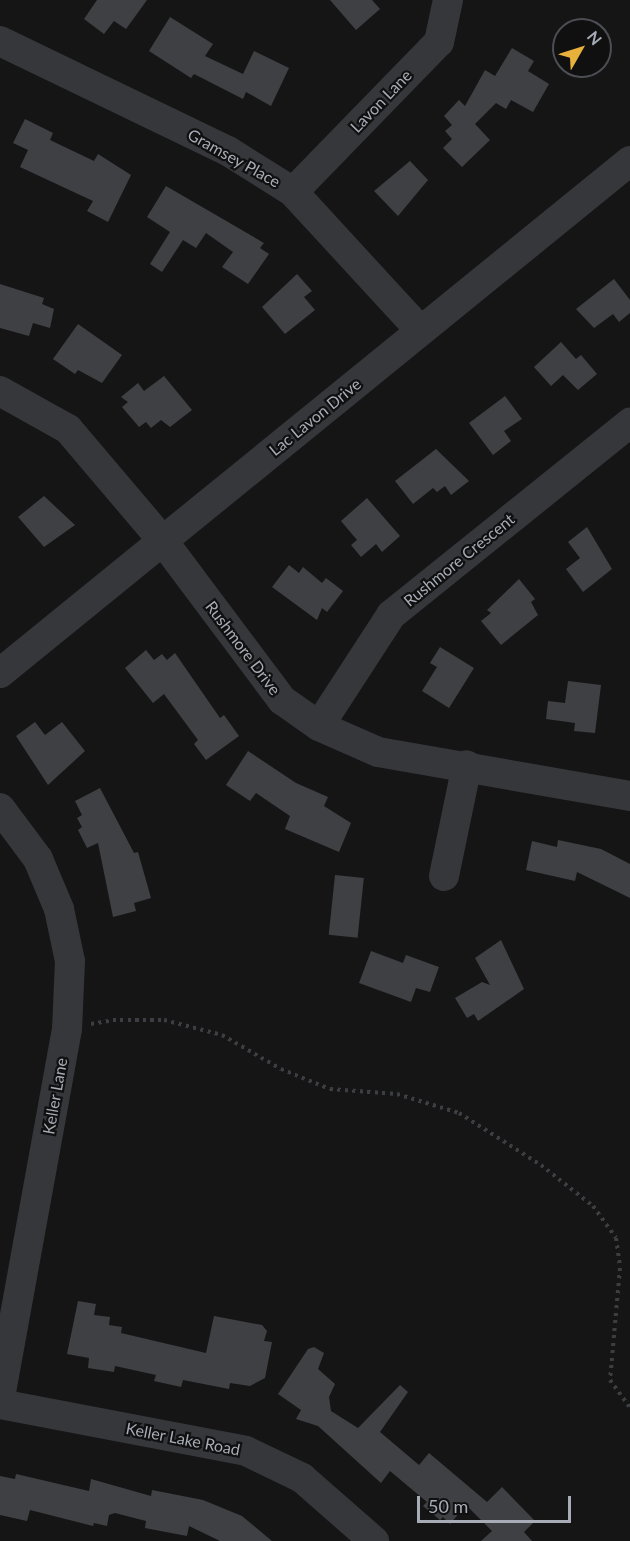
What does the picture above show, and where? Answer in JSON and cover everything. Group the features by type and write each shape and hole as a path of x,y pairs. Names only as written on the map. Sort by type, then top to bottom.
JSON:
{"street":[{"name":"Lavon Lane","path":"293,192 439,42 448,0"},
{"name":"Gramsey Place","path":"0,41 228,151 293,192 417,327 426,327"},
{"name":"Lac Lavon Drive","path":"0,673 630,161"},
{"name":"Rushmore Drive","path":"0,391 68,429 163,541 282,700 319,726 378,752 467,765 630,796"},
{"name":"Rushmore Crescent","path":"319,726 391,615 630,423"},
{"path":"444,876 467,765"},
{"name":"Keller Lane","path":"0,808 38,859 59,909 70,961 67,1029 0,1399"},
{"name":"Keller Lake Road","path":"0,1404 246,1451 302,1478 374,1541"}],"path":[{"path":"67,1029 113,1020 164,1020 222,1035 281,1069 330,1089 397,1094 459,1113 541,1165 593,1206 616,1238 621,1268 610,1380 630,1408"}],"building":[{"path":"97,0 147,0 126,29 114,21 104,34 84,19"},
{"path":"330,0 372,0 380,9 356,30"},
{"path":"170,17 213,44 205,56 243,74 254,51 289,68 271,106 246,92 243,99 194,74 191,78 149,51"},
{"path":"512,48 534,61 528,71 549,84 533,112 511,100 506,109 496,103 475,124 490,140 462,167 443,148 452,139 445,131 452,125 444,116 459,100 465,106 485,70 495,76"},
{"path":"25,119 53,133 50,140 94,161 98,154 131,175 108,222 87,211 93,201 20,167 28,150 13,143"},
{"path":"410,161 428,180 398,216 374,191"},
{"path":"166,186 264,243 260,248 269,254 248,284 222,267 233,252 206,233 196,248 183,240 162,272 150,264 170,232 147,217"},
{"path":"297,274 312,291 304,297 315,310 285,334 262,307"},
{"path":"614,279 630,300 630,313 619,322 613,314 594,328 576,309"},
{"path":"0,284 44,298 42,304 54,309 50,328 33,323 29,336 0,328"},
{"path":"78,324 122,355 102,383 78,370 75,374 53,359"},
{"path":"561,342 576,359 581,355 597,374 578,390 563,375 551,386 534,367"},
{"path":"164,376 192,410 170,427 161,420 151,428 146,422 139,427 122,407 128,402 121,397 138,383 144,391"},
{"path":"505,396 522,419 504,431 511,441 493,455 469,423"},
{"path":"436,449 469,481 451,495 445,486 437,492 433,488 413,504 395,481"},
{"path":"44,496 75,525 44,547 18,517"},
{"path":"367,498 400,536 382,552 376,544 361,557 351,545 357,540 341,521"},
{"path":"587,527 612,569 583,592 566,569 580,558 568,542"},
{"path":"289,565 299,573 303,567 322,583 326,578 343,591 327,612 322,608 317,620 272,587"},
{"path":"519,579 535,599 531,602 538,615 501,645 481,621 491,613 487,610"},
{"path":"440,647 474,668 449,708 422,691 437,667 430,663"},
{"path":"146,650 154,660 162,654 167,660 175,653 220,718 224,715 239,736 206,760 194,744 198,740 164,694 153,703 125,668"},
{"path":"568,681 601,685 595,733 574,731 575,723 546,719 548,701 565,703"},
{"path":"35,722 45,735 62,722 85,751 48,785 16,736"},
{"path":"248,751 296,783 328,797 324,806 351,823 339,852 285,829 290,816 256,793 250,801 226,785"},
{"path":"100,788 134,853 138,852 151,898 134,903 136,911 113,917 98,843 87,848 78,830 82,827 77,818 82,815 75,801"},
{"path":"558,840 601,849 630,864 630,898 577,872 575,881 526,870 532,841 557,847"},
{"path":"335,875 364,878 358,938 329,935"},
{"path":"501,940 524,989 478,1021 474,1014 467,1018 455,998 482,982 490,985 475,958"},
{"path":"371,951 403,963 406,955 439,967 430,992 416,988 411,1002 359,983"},
{"path":"78,1301 96,1304 94,1315 110,1317 109,1325 122,1327 121,1333 206,1353 214,1316 262,1325 267,1331 264,1341 272,1342 265,1378 250,1386 230,1383 229,1389 183,1380 181,1387 154,1381 156,1375 115,1366 114,1372 88,1368 89,1358 67,1354"},
{"path":"314,1347 324,1353 318,1369 335,1384 329,1397 331,1411 358,1428 400,1385 408,1392 380,1432 419,1465 429,1453 487,1502 502,1487 535,1521 524,1532 532,1541 481,1541 492,1531 466,1505 450,1524 443,1517 440,1520 423,1506 427,1502 390,1471 381,1483 318,1426 296,1419 301,1410 278,1394 308,1349"},
{"path":"16,1474 89,1491 91,1479 151,1496 152,1490 203,1500 242,1516 272,1541 220,1541 189,1526 187,1536 145,1528 146,1521 115,1513 109,1515 107,1526 94,1523 93,1526 30,1510 27,1521 0,1515 0,1476 15,1479"}]}
